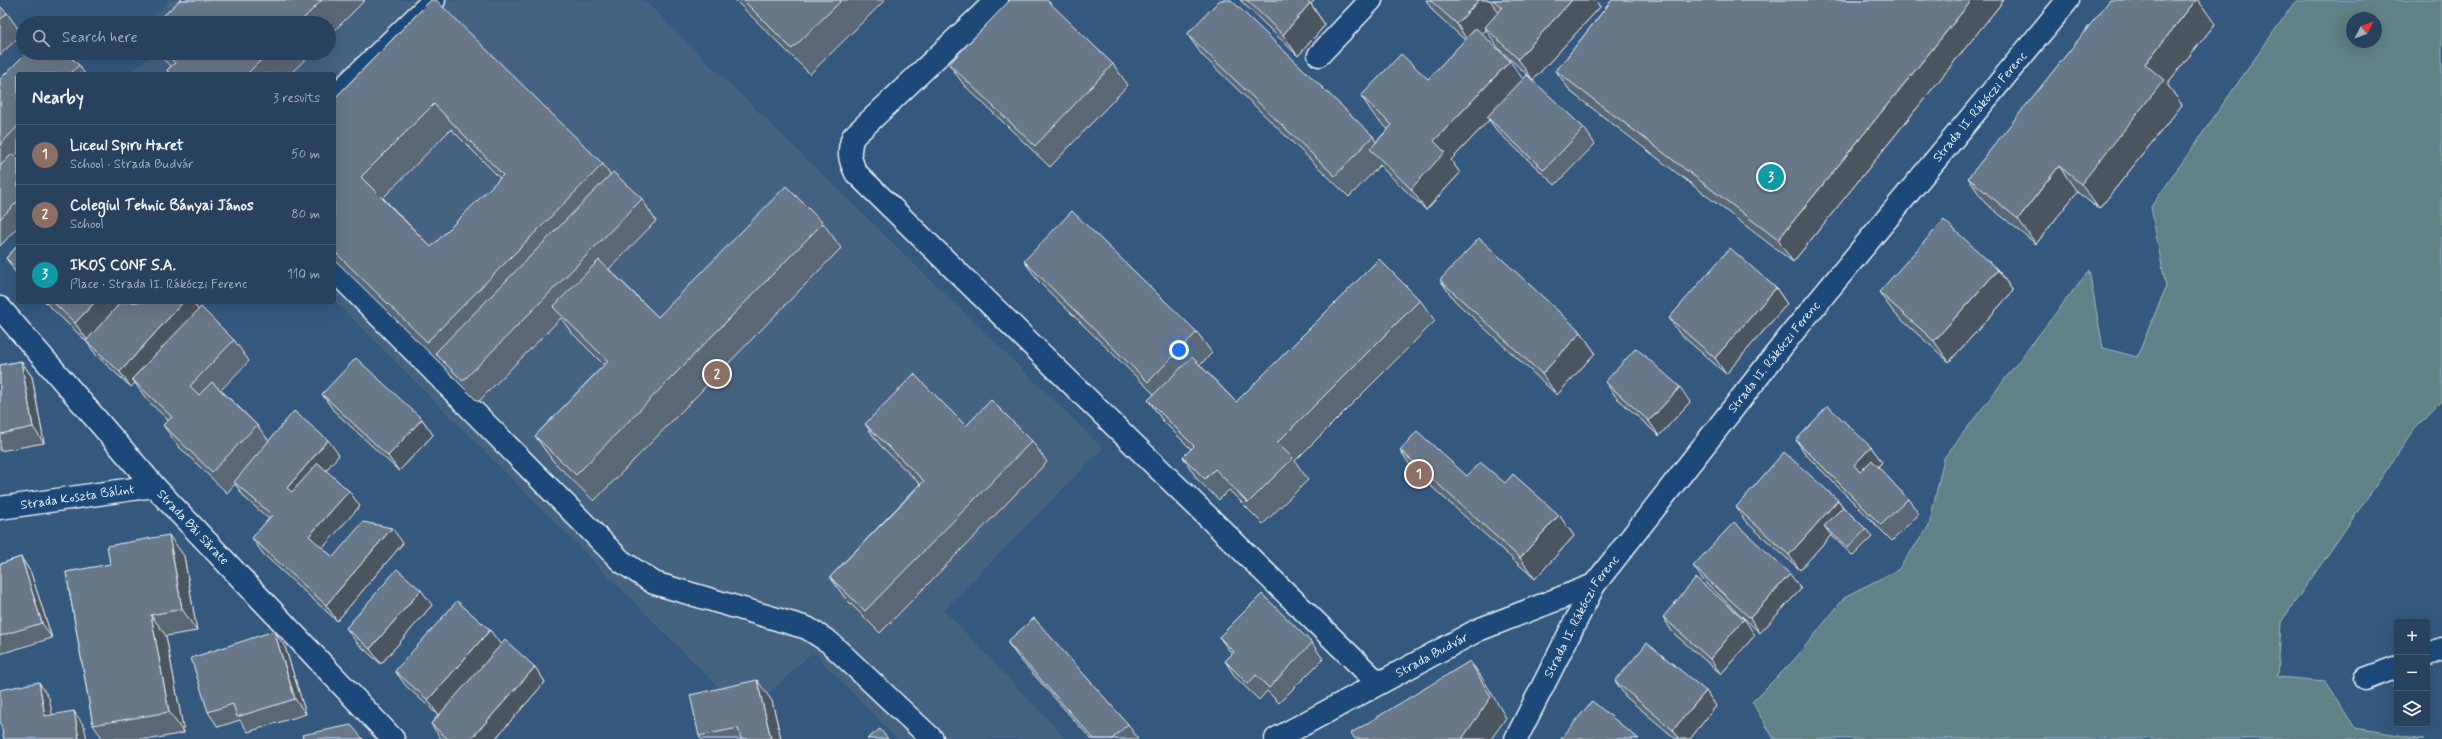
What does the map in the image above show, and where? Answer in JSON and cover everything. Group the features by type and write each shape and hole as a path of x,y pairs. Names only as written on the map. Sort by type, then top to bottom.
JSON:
{"street":[{"path":"336,94 434,0"},
{"path":"997,0 853,137 849,148 850,160 856,172 1378,683"},
{"path":"1319,55 1371,0"},
{"name":"Strada II. Rákóczi Ferenc","path":"1516,739 1594,585 1794,331 2068,0"},
{"path":"336,272 621,561 654,583 807,628 829,642 932,739"},
{"name":"Strada Băi Sărate","path":"0,308 154,486 393,739"},
{"name":"Strada Koszta Bálint","path":"0,508 154,486"},
{"name":"Strada Budvár","path":"1276,739 1478,630 1594,585"},
{"path":"2430,654 2442,650"},
{"path":"2365,679 2394,668"}],"shaded area":[{"path":"167,0 644,0 1103,448 944,610 1066,739 897,739 813,652 746,715 336,302 336,72 131,72 146,60 336,60 336,16 154,16 168,2"}],"green space":[{"path":"2296,0 2442,0 2442,401 2417,426 2281,622 2278,677 2325,681 2355,728 2424,739 1774,739 1752,702 1794,660 1846,596 1898,570 1929,526 1944,458 2089,270 2103,348 2137,357 2166,287 2151,207"}],"building":[{"path":"180,0 322,0 306,16 163,16"},
{"path":"431,0 436,0 603,164 427,342 336,253 336,97","holes":["434,104 503,175 431,247 361,177"]},
{"path":"743,0 842,0 792,49"},
{"path":"1010,0 1047,0 1113,64 1035,146 949,64"},
{"path":"1220,0 1231,0 1373,136 1335,176 1187,34"},
{"path":"1247,0 1306,0 1310,3 1283,35"},
{"path":"1430,0 1479,0 1457,24"},
{"path":"1493,0 1572,0 1518,59 1485,27 1502,8"},
{"path":"1612,0 1972,0 1778,240 1556,71"},
{"path":"2110,0 2196,0 2145,64 2164,80 2081,184 2059,166 2018,219 1968,178"},
{"path":"0,6 7,13 0,20"},
{"path":"1476,28 1510,61 1434,141 1445,152 1411,189 1370,149 1392,125 1361,96 1401,54 1428,79"},
{"path":"19,60 74,60 79,65 72,72 16,72 16,128 0,145 0,79"},
{"path":"172,60 261,60 249,72 168,72 167,70 175,63"},
{"path":"1527,75 1584,128 1544,170 1487,117"},
{"path":"12,154 16,157 16,203 0,219 0,166"},
{"path":"613,172 642,199 463,381 435,353"},
{"path":"786,186 823,223 576,475 535,436 608,361 553,307 599,260 658,317"},
{"path":"1072,211 1197,332 1148,382 1024,261"},
{"path":"1944,220 1998,270 1934,341 1879,292"},
{"path":"1479,238 1581,332 1542,374 1440,280"},
{"path":"16,247 16,268 6,258"},
{"path":"1730,248 1776,288 1715,358 1669,318"},
{"path":"1379,259 1420,300 1277,443 1293,458 1248,503 1215,469 1205,479 1183,457 1194,446 1148,400 1192,357 1236,402"},
{"path":"55,304 93,304 75,323"},
{"path":"119,304 181,304 120,372 86,341"},
{"path":"201,307 234,340 190,386 199,395 212,382 257,425 212,472 163,425 172,417 132,379"},
{"path":"1636,348 1680,387 1649,421 1605,382"},
{"path":"356,358 422,419 388,456 322,394"},
{"path":"21,361 33,427 0,434 0,365"},
{"path":"914,374 966,426 991,400 1032,441 865,611 830,577 924,481 865,424"},
{"path":"1828,406 1871,447 1854,465 1860,472 1872,460 1908,499 1881,525 1796,440"},
{"path":"294,411 328,440 287,488 292,492 318,463 349,491 309,536 333,557 363,522 392,528 326,605 252,538 272,515 234,482"},
{"path":"1417,431 1467,476 1480,462 1505,483 1513,474 1559,515 1520,558 1400,450"},
{"path":"1784,452 1838,500 1789,555 1736,507"},
{"path":"1843,507 1866,529 1848,548 1824,526"},
{"path":"1734,522 1790,574 1750,618 1693,566"},
{"path":"169,535 182,609 151,615 169,712 93,725 66,572 110,564 107,546"},
{"path":"21,557 42,623 0,636 0,564"},
{"path":"397,569 421,590 370,649 346,628"},
{"path":"1696,578 1744,619 1710,659 1663,617"},
{"path":"1262,594 1312,643 1269,688 1256,675 1248,684 1225,661 1234,652 1219,637"},
{"path":"457,601 490,630 428,700 395,671"},
{"path":"1034,618 1128,724 1112,739 1094,739 1007,642"},
{"path":"274,631 295,699 237,717 233,704 208,712 191,658"},
{"path":"505,640 535,667 471,739 448,739 431,724"},
{"path":"1647,643 1706,691 1673,730 1615,681"},
{"path":"1470,661 1491,697 1462,739 1355,739 1351,733"},
{"path":"757,680 771,739 741,739 738,728 699,736 690,695"},
{"path":"39,682 45,716 74,711 79,739 4,739 0,721 0,690"},
{"path":"1592,701 1639,739 1561,739"},
{"path":"351,725 363,739 303,739 302,735"},
{"path":"880,729 888,739 867,739"}],"place":[{"name":"IKOS CONF S.A.","path":"1771,177"},
{"name":"Colegiul Tehnic Bányai János","path":"717,374"},
{"name":"Liceul Spiru Haret","path":"1419,474"}]}
